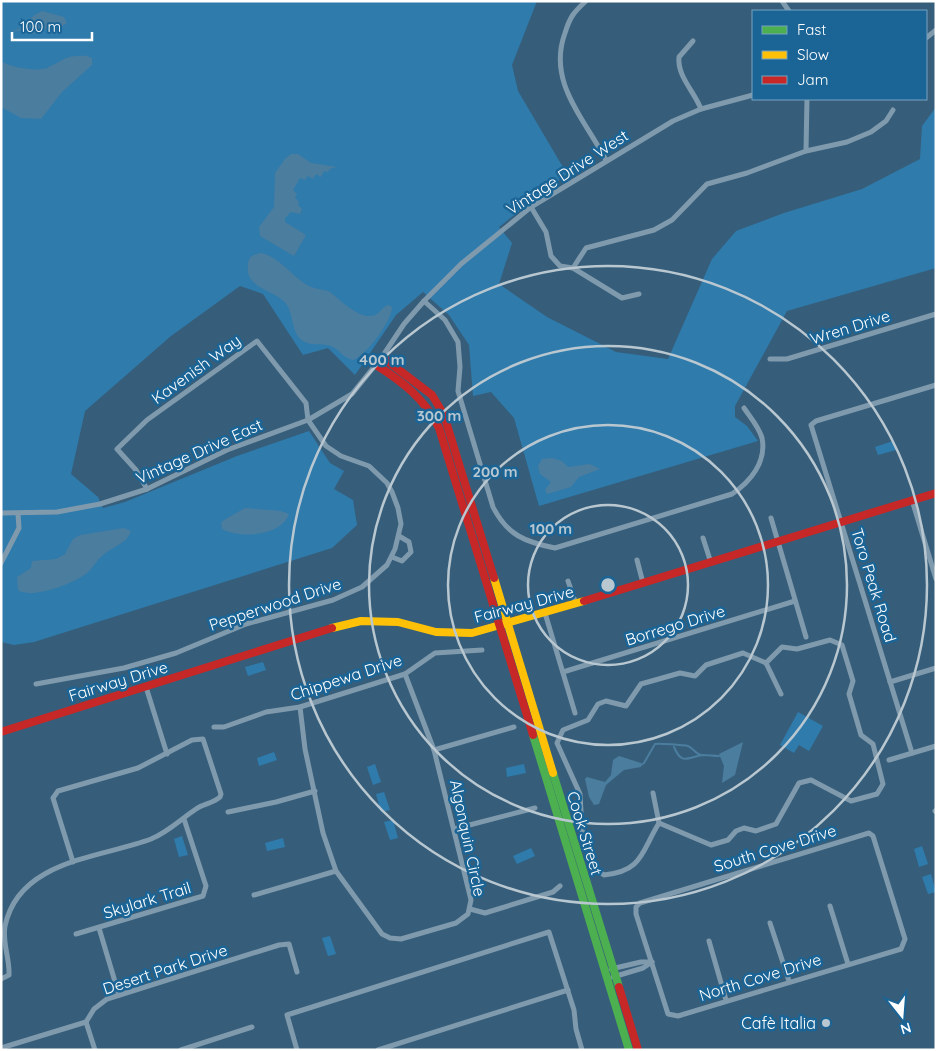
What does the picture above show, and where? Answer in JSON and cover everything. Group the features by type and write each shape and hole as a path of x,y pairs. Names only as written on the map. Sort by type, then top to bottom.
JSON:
{"street":[{"path":"586,1 571,14 559,48 559,64 570,99 606,160"},
{"path":"693,41 679,57 679,72 692,90 701,109"},
{"name":"Vintage Drive West","path":"382,357 404,324 424,301 461,264 531,207 672,121 701,109 752,95"},
{"path":"806,151 807,100"},
{"path":"573,268 586,248 654,230 672,220 707,184 747,173 806,151 846,142 871,132 886,120 893,110"},
{"path":"531,207 546,232 551,256 560,266 573,268 622,298 639,294"},
{"path":"424,301 445,320 458,342 460,367 458,391 493,507 502,524 529,543 555,548 732,494 748,484 756,471 761,454 762,439 744,408"},
{"name":"Wren Drive","path":"770,359 787,359 936,314"},
{"name":"Kavenish Way","path":"147,489 136,470 117,449 147,420 257,341 306,403 308,420"},
{"name":"Vintage Drive East","path":"1,513 57,512 100,504 147,489 227,450 308,420 352,394 382,357"},
{"name":"Cook Street","path":"382,357 426,390 444,415 638,1050"},
{"name":"Cook Street","path":"376,365 409,386 433,413 629,1050"},
{"name":"Toro Peak Road","path":"912,753 811,425 816,421 936,385"},
{"name":"Pepperwood Drive","path":"36,684 132,665 176,653 246,624 333,600 362,587 381,572 392,557 401,524 398,508 387,483 369,466 341,456 326,446 308,420"},
{"name":"Fairway Drive","path":"1,732 361,621 398,622 436,632 472,633 508,624 779,543 936,493"},
{"path":"912,500 936,579"},
{"path":"1,563 19,528 18,514"},
{"path":"771,518 806,637"},
{"path":"392,557 402,561 411,552 410,542 399,536"},
{"path":"703,538 711,563"},
{"path":"637,560 643,583"},
{"path":"568,580 576,604"},
{"name":"Borrego Drive","path":"563,672 796,601"},
{"path":"545,614 575,713"},
{"path":"659,822 711,845 728,840 736,831 744,828 756,831 776,824 799,783 805,780 811,780 851,801 877,794 881,790 883,780 873,744 861,736 848,694 853,681 842,645 830,640 797,649 782,647 766,663"},
{"name":"Chippewa Drive","path":"214,727 224,727 266,712 300,707 405,674 436,653 482,650"},
{"path":"653,794 659,822 632,868 620,874 604,876 594,867 582,830 580,794 557,743 562,730 573,724 588,720 598,704 606,701 626,706 641,684 680,673 695,676 706,665 743,654 766,663 781,694"},
{"path":"890,682 936,668"},
{"name":"Algonquin Circle","path":"300,707 305,749 323,833 336,872 382,934 390,938 401,939 456,922 464,917 470,909 471,900 434,750 405,674"},
{"path":"146,687 167,754"},
{"path":"434,750 514,726"},
{"path":"1,979 9,975 5,954 5,927 16,900 37,877 73,862 151,839 205,804 217,800 221,794 203,739 192,740 138,768 58,792 53,798 73,862"},
{"path":"889,760 936,746"},
{"path":"228,812 276,802 315,791"},
{"path":"454,829 535,808"},
{"name":"Skylark Trail","path":"76,934 203,896 206,886 184,819"},
{"name":"South Cove Drive","path":"652,962 636,914 636,907 640,904 869,833 873,836 905,939"},
{"path":"254,895 336,872"},
{"path":"470,909 485,912 553,892 560,886"},
{"path":"830,906 848,964"},
{"path":"770,923 788,981"},
{"path":"99,928 119,995"},
{"path":"297,1050 286,1014 550,932 568,990 582,1050"},
{"name":"North Cove Drive","path":"652,962 668,1014 672,1016 901,949 905,939"},
{"path":"709,941 726,1000"},
{"name":"Desert Park Drive","path":"86,1022 94,1009 107,999 279,945 289,944 297,972"},
{"path":"604,970 615,972 643,968 652,962"},
{"path":"608,979 615,972"},
{"path":"378,1050 568,990"},
{"path":"1,1048 86,1022 95,1050"},
{"path":"181,1050 252,1027"}],"shaded area":[{"path":"1,1 537,1 512,65 518,91 567,174 499,227 512,243 499,284 547,317 616,352 668,359 712,259 736,231 784,213 862,189 920,159 922,126 936,107 936,268 787,311 735,406 735,417 747,426 758,441 539,506 514,418 491,392 473,396 469,345 449,315 423,292 396,315 355,375 328,348 303,355 263,294 240,286 171,336 85,411 71,474 98,497 103,508 125,502 237,456 309,431 330,463 344,471 334,489 353,500 357,525 332,548 34,642 14,645 1,642"},
{"path":"42,11 64,17 67,23 57,30 48,28 32,34 21,30 10,32 26,26 33,16"},
{"path":"87,56 92,58 92,65 62,92 41,119 21,118 1,107 1,61 16,67 42,69 69,57"},
{"path":"291,154 298,154 311,163 337,167 330,169 328,172 324,171 321,177 316,174 313,179 308,176 305,180 300,178 293,190 297,194 295,197 299,202 298,205 302,209 300,214 291,212 285,218 285,222 306,235 294,256 260,236 259,227 274,207 275,173"},
{"path":"261,253 279,262 307,285 330,292 358,313 369,316 375,315 388,305 392,307 388,321 365,352 353,360 347,358 331,346 305,342 300,339 295,331 287,305 256,284 248,273 249,259"},
{"path":"893,441 896,450 878,455 875,447"},
{"path":"552,458 562,461 568,467 590,464 600,469 579,477 571,487 547,494 545,490 551,482 540,474 538,466 542,459"},
{"path":"245,508 281,511 289,514 278,527 259,534 239,534 222,529 221,523 224,520"},
{"path":"124,528 131,531 126,539 100,558 81,577 42,592 24,593 18,590 17,577 31,568 32,561 56,559 65,554 73,539 80,535"},
{"path":"263,662 266,670 248,676 245,667"},
{"path":"798,712 823,726 809,751 799,745 794,753 780,745"},
{"path":"743,742 735,775 722,783 724,766 719,754"},
{"path":"274,752 277,760 259,766 257,758"},
{"path":"619,756 641,763 641,767 624,770 606,785 599,804 594,805 589,797 585,779 587,777 605,782 611,775 613,760"},
{"path":"375,764 381,782 373,785 367,767"},
{"path":"524,764 526,773 507,777 506,768"},
{"path":"384,792 390,810 381,812 376,794"},
{"path":"393,820 398,838 390,840 384,822"},
{"path":"182,836 188,855 179,857 174,839"},
{"path":"283,838 285,847 267,851 265,843"},
{"path":"922,846 928,864 919,867 914,849"},
{"path":"531,848 535,856 517,864 513,856"},
{"path":"931,874 936,892 928,894 922,877"},
{"path":"330,936 336,954 328,956 322,938"}],"waterway":[{"path":"641,765 655,744 688,746 701,755"},
{"path":"674,747 680,757 686,759 703,755 719,756"}],"traffic: fast":[{"path":"533,735 629,1050"},
{"path":"553,773 619,987"}],"traffic: slow":[{"path":"494,578 553,773"},
{"path":"332,628 361,621 398,622 436,632 472,633 584,601"}],"traffic: jam":[{"path":"382,357 432,395 444,415 494,578"},
{"path":"376,365 412,392 427,408 439,428 533,735"},
{"path":"584,601 936,493"},
{"path":"1,732 332,628"},
{"path":"619,987 638,1050"}],"place":[{"name":"Cafè Italia","path":"826,1023"}]}
